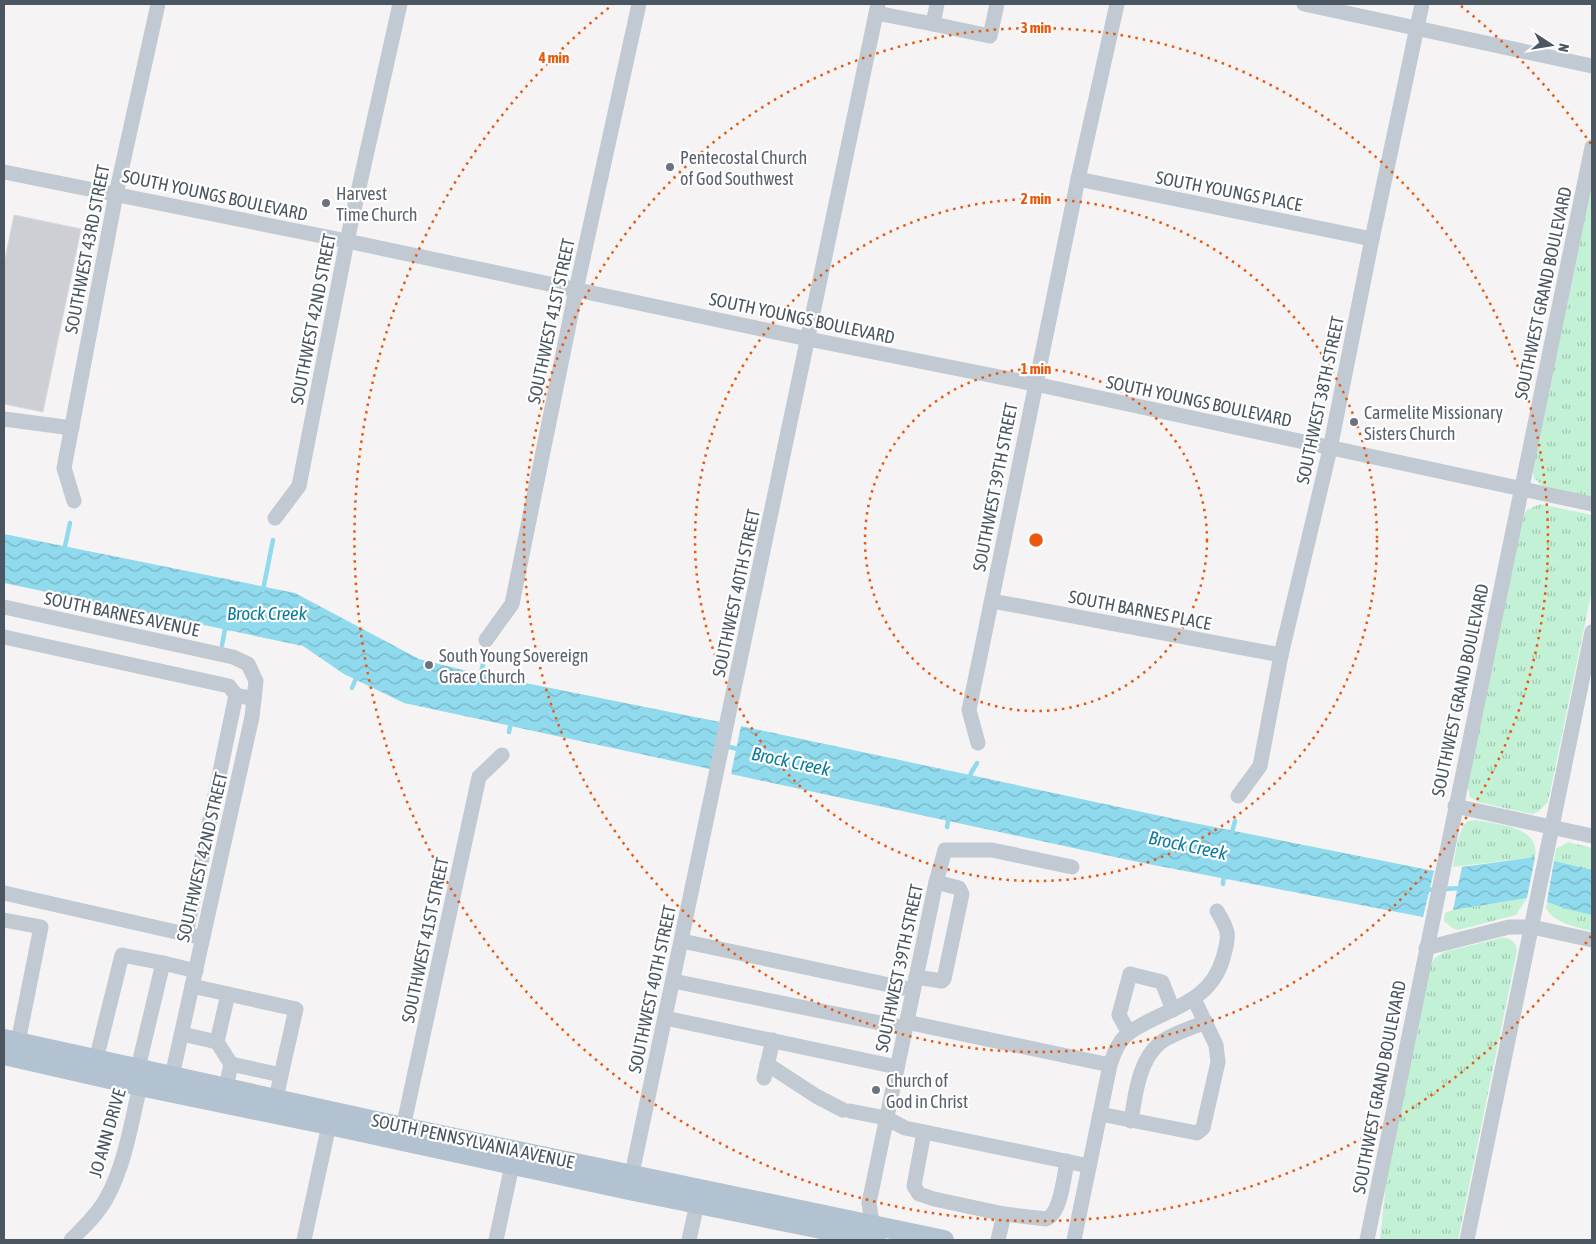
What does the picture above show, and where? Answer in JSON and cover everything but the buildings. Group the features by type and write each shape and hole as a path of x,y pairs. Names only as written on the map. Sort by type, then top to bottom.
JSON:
{"main road":[{"name":"SOUTH PENNSYLVANIA AVENUE","path":"9,1045 329,1124 402,1134"},
{"name":"SOUTH PENNSYLVANIA AVENUE","path":"9,1045 96,1060 139,1077 172,1076 276,1099 402,1134 698,1196 875,1236 944,1240"}],"street":[{"name":"SOUTHWEST 43RD STREET","path":"74,501 64,468 116,194 158,4"},
{"name":"SOUTHWEST 42ND STREET","path":"275,518 299,486 347,241 400,4"},
{"name":"SOUTHWEST 41ST STREET","path":"486,640 512,604 576,290 639,4"},
{"path":"933,24 937,4"},
{"path":"877,9 933,24 990,36 997,4"},
{"name":"SOUTHWEST 39TH STREET","path":"978,743 969,710 1035,384 1117,4"},
{"path":"1304,4 1592,66"},
{"name":"SOUTHWEST 38TH STREET","path":"1238,796 1260,766 1281,655 1330,449 1422,4"},
{"name":"SOUTHWEST 40TH STREET","path":"630,1182 877,9"},
{"name":"SOUTHWEST GRAND BOULEVARD","path":"1366,1240 1592,147"},
{"name":"SOUTH YOUNGS BOULEVARD","path":"4,172 347,241 808,340 1035,384 1592,504"},
{"name":"SOUTH YOUNGS PLACE","path":"1078,179 1372,239"},
{"path":"4,418 72,428"},
{"name":"SOUTH BARNES PLACE","path":"992,601 1281,655"},
{"name":"SOUTH BARNES AVENUE","path":"4,607 233,657"},
{"path":"1467,1240 1592,632"},
{"path":"4,637 229,686 236,695 254,699"},
{"name":"SOUTHWEST 42ND STREET","path":"172,1076 252,718 256,681 248,664 233,657"},
{"path":"186,934 236,695"},
{"name":"SOUTHWEST 41ST STREET","path":"402,1134 479,777 502,755"},
{"path":"1455,806 1592,836"},
{"name":"SOUTHWEST 39TH STREET","path":"875,1236 869,1203 914,983 936,882 945,850 992,850 1072,867"},
{"path":"682,941 914,983 942,981 944,979 962,894 959,888 936,882"},
{"path":"4,893 203,938"},
{"path":"1074,1240 1110,1065 1120,1042 1129,1033 1194,999 1210,985 1220,967 1227,944 1227,927 1217,911"},
{"path":"4,920 40,928 9,1045"},
{"path":"1426,948 1509,927 1532,927 1592,940"},
{"path":"926,931 953,937"},
{"path":"96,1060 122,955 196,970"},
{"name":"JO ANN DRIVE","path":"71,1240 91,1220 106,1199 123,1157 163,963"},
{"path":"1129,1033 1119,1016 1130,974 1162,982 1172,1010"},
{"path":"673,981 1110,1065"},
{"path":"192,986 296,1009 276,1099"},
{"path":"217,1042 228,994"},
{"path":"1100,1114 1197,1133 1204,1128 1218,1062 1216,1045 1194,999"},
{"path":"665,1018 897,1066"},
{"path":"1131,1121 1146,1058 1161,1042 1206,1022"},
{"path":"182,1034 217,1042 231,1064 226,1088"},
{"path":"773,1040 766,1071 847,1111 886,1118 905,1128 1089,1166"},
{"path":"231,1064 281,1075"},
{"path":"304,1240 329,1124"},
{"path":"924,1132 914,1186 919,1194 1004,1214 1046,1220 1055,1214 1067,1161"},
{"path":"496,1240 514,1158"},
{"path":"689,1240 698,1196"},
{"path":"998,1240 1004,1214"}],"green space":[{"path":"1592,177 1592,497 1543,486 1534,478 1532,468"},
{"path":"1540,504 1592,515 1592,590 1548,802 1538,812 1532,814 1478,802 1470,797 1467,785 1523,515 1527,510"},
{"path":"1476,820 1506,826 1525,833 1535,847 1535,857 1453,867 1462,829 1468,821"},
{"path":"1568,842 1592,848 1592,931 1560,921 1546,908 1556,849"},
{"path":"1527,898 1516,915 1458,930 1452,928 1444,921 1445,913 1453,910"},
{"path":"1507,938 1512,941 1517,951 1458,1240 1380,1240 1388,1166 1430,965 1435,958 1444,952"}],"water":[{"name":"Brock Creek","path":"4,534 295,593 419,659 471,672 720,722 710,769 404,703 344,674 303,646 4,583"},
{"name":"Brock Creek","path":"741,726 1189,822 1434,871 1423,917 1138,862 731,774"},
{"path":"1535,857 1527,898 1453,910 1462,867"},
{"path":"1554,861 1592,870 1592,915 1547,902"}],"waterway":[{"path":"64,551 70,523"},
{"path":"263,590 273,540"},
{"path":"222,645 226,624"},
{"path":"480,678 483,664"},
{"path":"352,688 357,676"},
{"path":"509,732 511,722"},
{"name":"Brock Creek","path":"725,746 742,750"},
{"path":"969,780 977,763"},
{"path":"947,827 949,816"},
{"path":"1231,836 1235,821"},
{"path":"1223,884 1224,873"},
{"name":"Brock Creek","path":"1425,890 1462,888"}],"place":[{"name":"Pentecostal Church of God Southwest","path":"670,167"},
{"name":"Harvest Time Church","path":"326,203"},
{"name":"Carmelite Missionary Sisters Church","path":"1354,422"},
{"name":"South Young Sovereign Grace Church","path":"429,665"},
{"name":"Church of God in Christ","path":"876,1090"}]}
